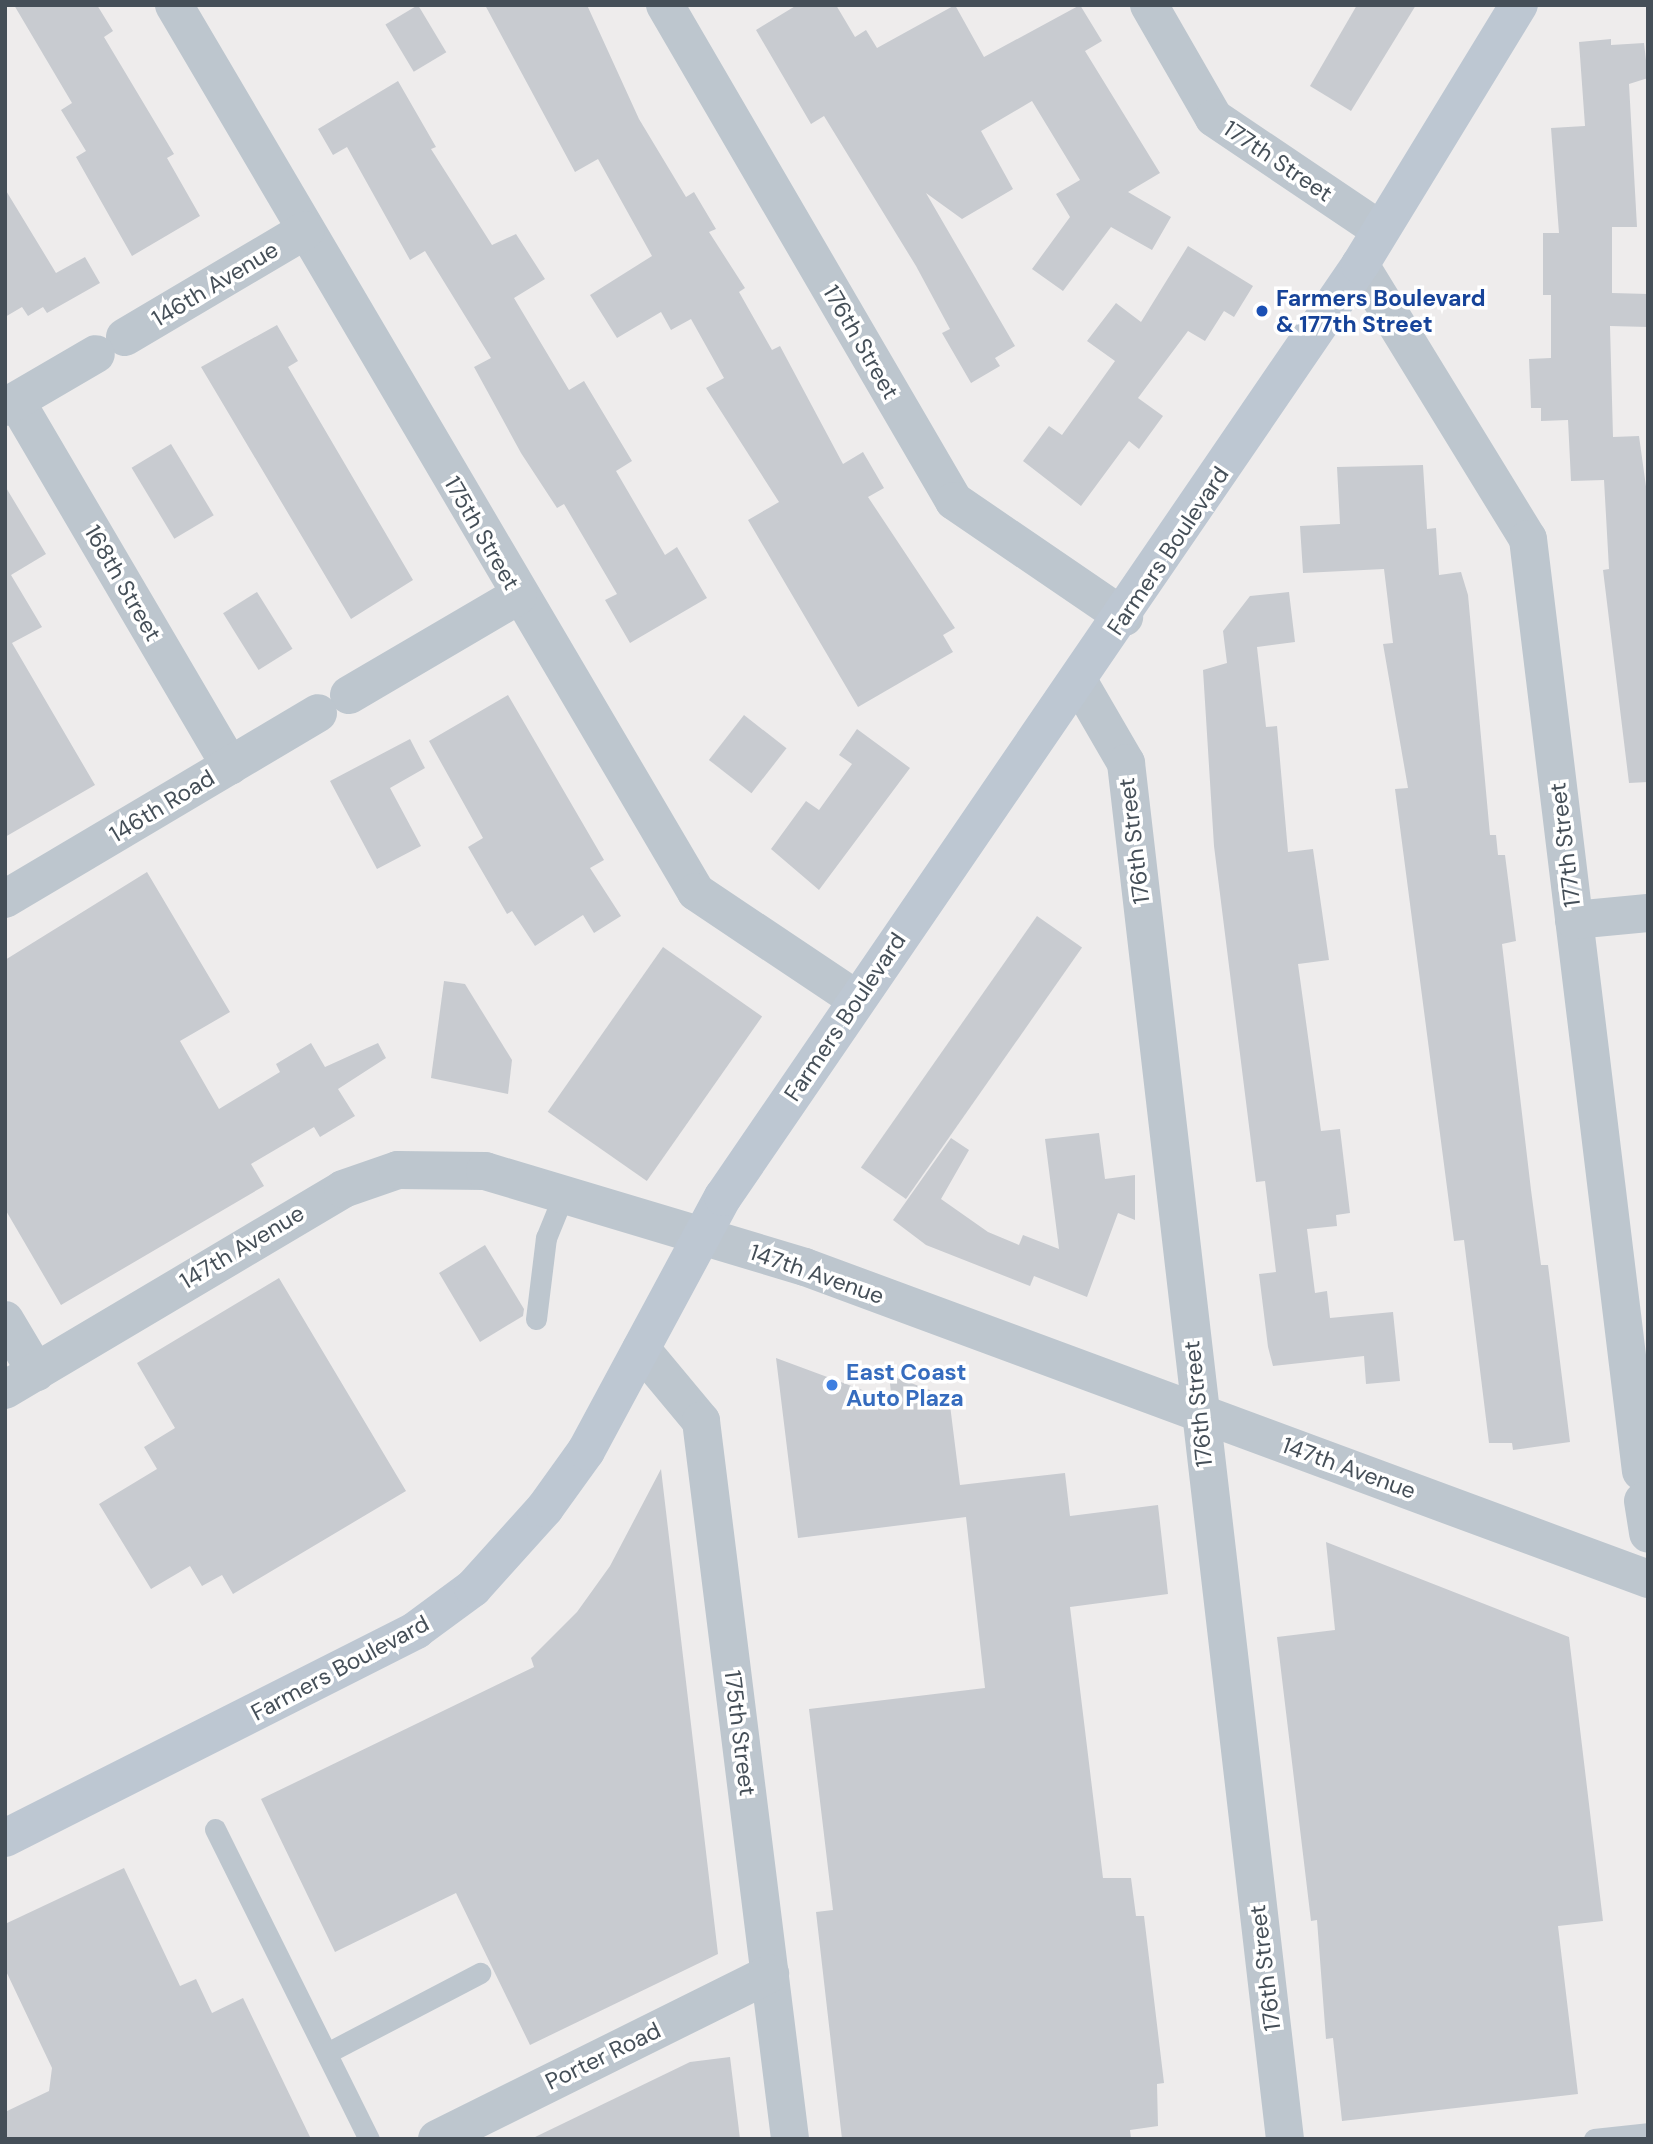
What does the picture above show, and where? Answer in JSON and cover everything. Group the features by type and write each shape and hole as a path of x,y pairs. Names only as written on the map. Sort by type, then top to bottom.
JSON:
{"main road":[{"name":"Farmers Boulevard","path":"5,1838 382,1651 445,1610 497,1564 568,1479 701,1236 856,999 1124,617 1360,265 1519,5"}],"street":[{"name":"175th Street","path":"174,5 518,596 696,891 856,999"},
{"name":"176th Street","path":"664,5 954,501 1124,617"},
{"name":"177th Street","path":"1149,5 1214,118 1380,230"},
{"name":"146th Avenue","path":"11,404 306,230"},
{"name":"177th Street","path":"1360,265 1528,539 1644,1502"},
{"name":"168th Street","path":"11,404 230,766"},
{"name":"146th Road","path":"5,898 518,596"},
{"name":"176th Street","path":"1079,682 1126,763 1285,2139"},
{"path":"1574,920 1648,913"},
{"name":"147th Avenue","path":"20,1381 316,1202 373,1178 458,1168 564,1194 805,1267 1648,1579"},
{"path":"5,1320 20,1381"},
{"name":"175th Street","path":"641,1349 701,1421 790,2139"},
{"name":"Porter Road","path":"437,2139 770,1974"}],"lane":[{"path":"536,1320 546,1238 564,1194"},
{"path":"215,1829 369,2139"},
{"path":"327,2053 480,1973"},
{"path":"1594,2139 1648,2133"}],"building":[{"path":"14,5 97,5 113,31 104,37 174,154 167,158 200,216 132,256 76,157 86,151 61,110 72,103"},
{"path":"418,5 446,52 414,72 385,25"},
{"path":"485,5 587,5 639,119 686,197 694,192 716,229 709,232 745,288 739,292 772,350 780,346 843,464 863,452 884,488 868,497 955,628 943,635 953,652 858,707 748,520 779,502 706,388 724,378 691,319 671,330 661,312 617,338 590,295 652,256 598,159 575,172"},
{"path":"797,5 836,5 855,37 866,30 877,48 955,5 984,57 1080,5 1102,41 1085,51 1160,173 1128,192 1171,217 1152,250 1111,227 1063,291 1032,269 1070,217 1056,194 1080,180 1032,101 981,131 1013,189 962,219 926,193 1015,346 995,358 1000,366 971,383 942,333 950,329 916,266 824,116 811,124 756,30"},
{"path":"1357,5 1416,5 1351,111 1310,86"},
{"path":"1611,39 1611,45 1644,43 1648,78 1629,84 1637,227 1612,227 1612,293 1648,294 1648,327 1610,326 1613,437 1639,436 1648,501 1648,782 1629,783 1603,570 1609,569 1604,480 1571,481 1568,420 1541,421 1541,408 1531,408 1529,359 1551,358 1551,295 1543,295 1543,233 1559,233 1551,128 1585,126 1579,42"},
{"path":"398,81 436,147 431,149 492,245 516,234 545,279 514,298 569,390 584,381 632,461 616,471 665,555 677,547 707,598 630,643 605,600 617,594 564,504 557,508 521,453 474,367 491,358 425,251 410,260 347,147 333,155 318,129"},
{"path":"5,189 56,273 85,257 100,283 47,313 43,307 28,316 22,307 5,317"},
{"path":"1188,246 1253,286 1234,317 1224,311 1205,341 1188,331 1138,398 1163,416 1139,449 1129,441 1081,506 1023,461 1049,426 1062,435 1115,361 1087,341 1116,303 1141,322"},
{"path":"277,325 298,361 288,367 413,580 351,619 201,367"},
{"path":"171,444 214,515 174,539 132,468"},
{"path":"1423,465 1427,529 1436,528 1439,575 1461,572 1468,595 1490,835 1496,835 1498,855 1505,855 1516,941 1502,944 1531,1190 1541,1265 1548,1265 1570,1442 1513,1450 1512,1443 1489,1443 1464,1240 1454,1241 1395,789 1408,788 1383,644 1393,643 1384,569 1303,573 1300,526 1340,524 1337,467"},
{"path":"5,486 46,554 11,575 42,627 12,643 95,785 5,837"},
{"path":"257,592 293,649 259,670 223,613"},
{"path":"1289,592 1295,642 1257,647 1266,727 1277,726 1288,852 1313,849 1329,960 1298,964 1321,1131 1340,1129 1350,1213 1336,1215 1337,1226 1307,1229 1315,1293 1327,1291 1330,1318 1393,1312 1400,1381 1366,1384 1364,1356 1273,1366 1268,1347 1259,1274 1276,1272 1265,1181 1256,1182 1214,846 1203,670 1227,663 1223,631 1250,596"},
{"path":"508,695 604,860 590,868 621,916 594,933 583,915 535,946 512,911 507,914 468,847 483,838 429,741"},
{"path":"744,715 787,748 751,793 709,760"},
{"path":"857,729 910,768 819,890 771,849 806,801 819,810 852,764 839,755"},
{"path":"410,739 425,768 390,788 421,846 377,869 330,781"},
{"path":"147,872 230,1012 180,1041 219,1109 280,1072 276,1064 311,1043 325,1067 378,1043 386,1058 338,1089 355,1116 320,1137 314,1127 251,1164 264,1186 61,1305 5,1209 5,960"},
{"path":"1037,916 1082,948 906,1199 861,1167"},
{"path":"663,947 762,1016 647,1181 548,1112"},
{"path":"444,981 465,984 512,1060 508,1094 431,1078"},
{"path":"1099,1133 1105,1179 1135,1175 1135,1220 1118,1213 1087,1297 1034,1276 1030,1286 926,1245 893,1220 951,1138 969,1150 941,1199 988,1232 1019,1245 1023,1235 1059,1249 1045,1139"},
{"path":"485,1245 524,1309 523,1316 480,1342 439,1273"},
{"path":"279,1278 406,1491 233,1594 222,1575 202,1586 190,1566 151,1589 99,1504 157,1469 144,1447 175,1428 137,1363"},
{"path":"776,1358 892,1401 889,1375 949,1397 960,1485 1065,1473 1070,1516 1158,1505 1168,1594 1070,1607 1103,1878 1131,1878 1136,1916 1144,1916 1164,2083 1157,2084 1158,2126 1130,2130 1131,2139 842,2139 816,1912 833,1910 809,1709 985,1688 966,1517 798,1538"},
{"path":"661,1469 718,1954 530,2045 456,1893 335,1952 261,1799 534,1667 531,1658 577,1612 610,1566"},
{"path":"1326,1542 1569,1637 1603,1921 1558,1926 1578,2094 1342,2121 1333,2038 1326,2039 1317,1920 1311,1921 1277,1637 1335,1630"},
{"path":"124,1868 180,1986 196,1979 212,2013 243,1998 311,2139 5,2139 5,2112 49,2091 52,2068 5,1969 5,1924"},
{"path":"730,2057 740,2139 531,2139 690,2062"}],"place":[{"name":"Farmers Boulevard & 177th Street","path":"1262,311"},
{"name":"East Coast Auto Plaza","path":"832,1385"}]}
